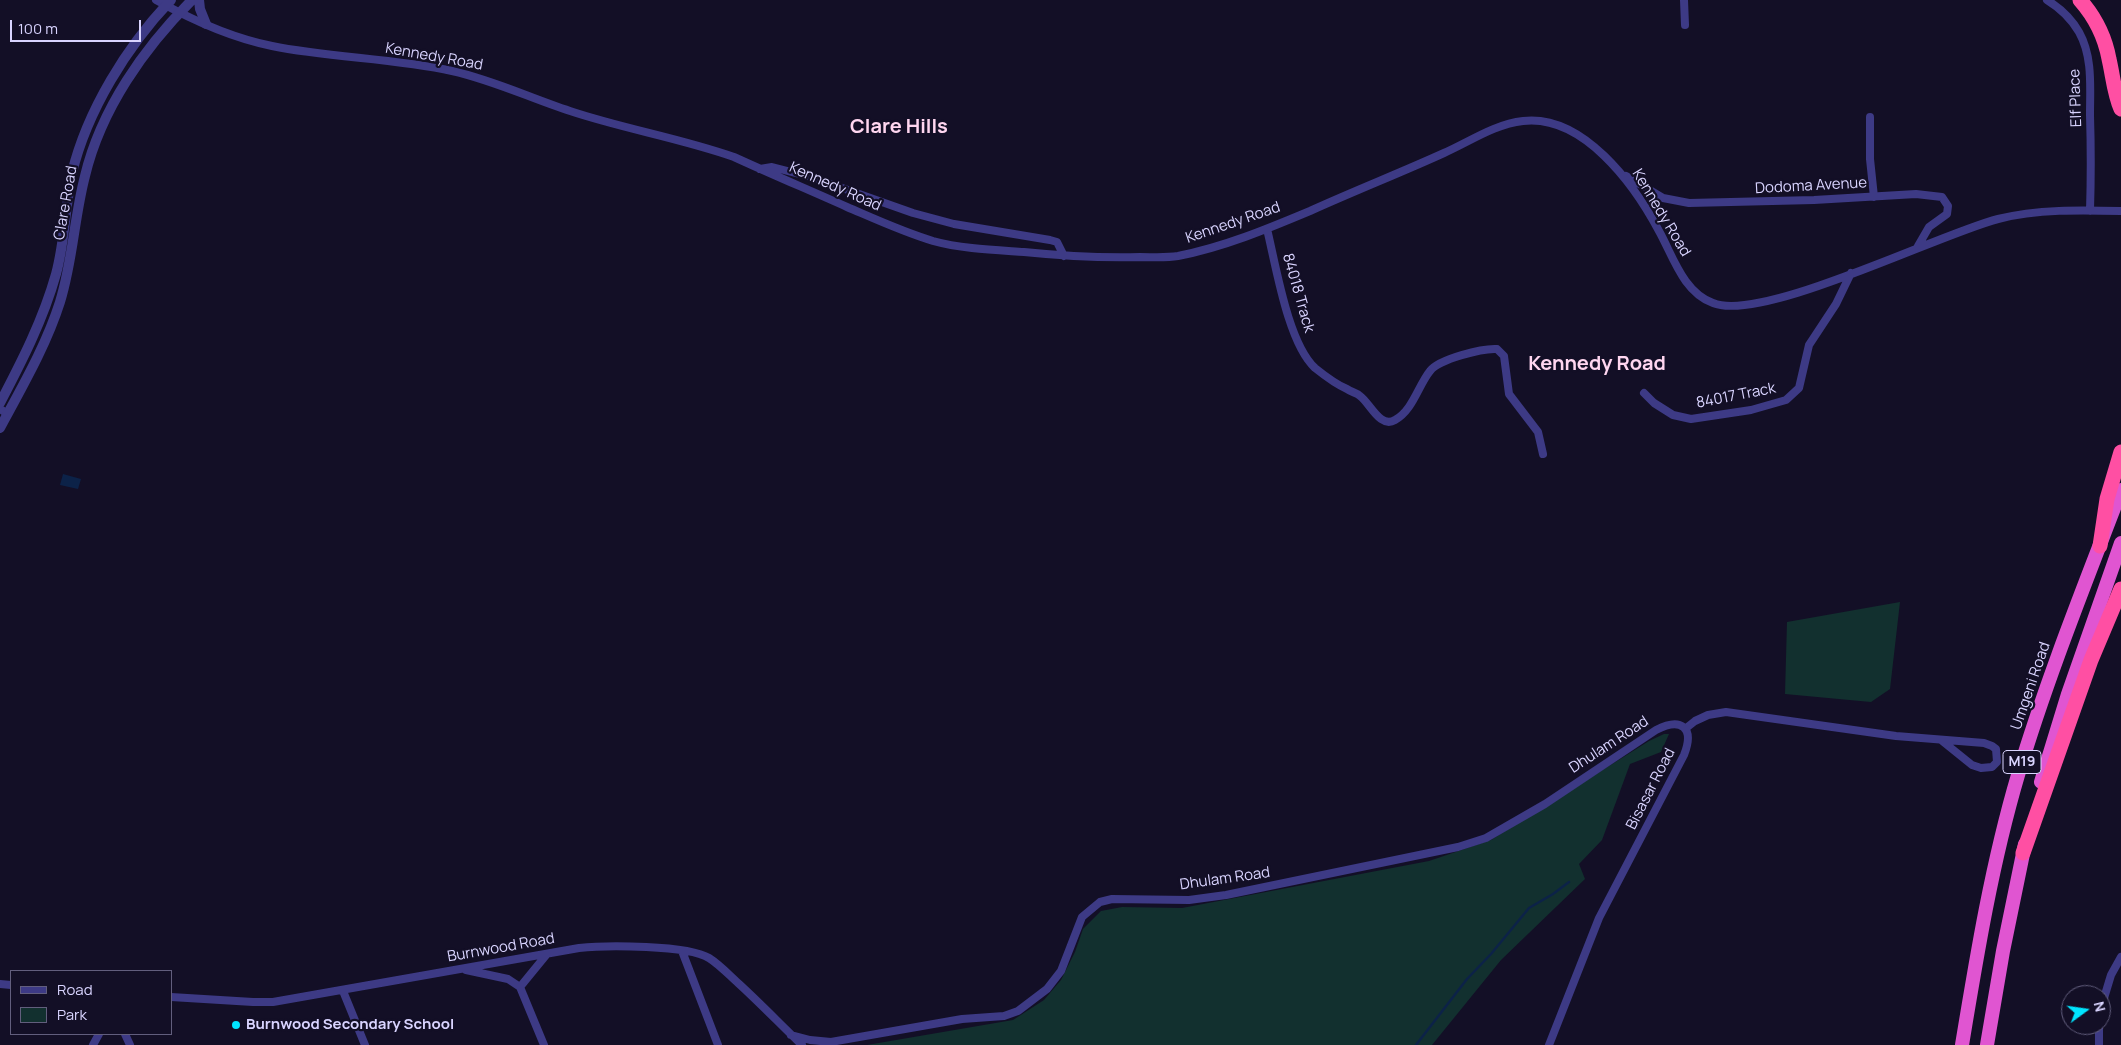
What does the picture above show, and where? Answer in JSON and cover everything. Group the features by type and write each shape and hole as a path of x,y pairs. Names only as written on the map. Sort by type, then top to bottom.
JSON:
{"highway":[{"path":"2080,0 2097,23 2104,40 2115,93 2121,109"},
{"path":"2100,546 2107,499 2121,452"},
{"name":"Umgeni Road","path":"1962,1045 1986,908 2018,775 2042,701 2121,490"},
{"name":"M19","path":"1987,1045 2002,951 2029,826 2068,694 2121,543"},
{"path":"2023,853 2091,660 2121,589"}],"street":[{"name":"Kennedy Road","path":"156,0 168,3 179,13 239,38 271,46 429,67 478,78 569,111 710,149 888,225 933,241 958,246 1064,256 1173,257 1206,249 1267,229 1449,151 1487,132 1522,121 1548,122 1566,128 1588,142 1623,175 1656,226 1686,283 1702,298 1713,304 1726,307 1757,304 1851,273 1899,256 1918,246 2001,218 2042,212 2121,211"},
{"name":"Clare Road","path":"0,428 4,411 43,345 59,302 73,245 84,178 98,136 110,109 131,74 158,38 192,0"},
{"path":"199,0 200,9 206,24"},
{"path":"1684,0 1685,25"},
{"name":"Elf Place","path":"2047,0 2062,10 2071,21 2079,32 2086,51 2090,88 2090,211"},
{"name":"Clare Road","path":"0,403 37,329 46,304 60,255 72,173 93,116 108,84 127,54 168,3"},
{"path":"1870,117 1870,159 1874,197"},
{"path":"760,169 772,167 811,177 913,213 954,224 1057,242 1064,256"},
{"name":"Dodoma Avenue","path":"1623,175 1663,198 1689,203 1755,203 1938,195 1945,199 1949,211 1930,228 1918,246"},
{"name":"84018 Track","path":"1267,229 1296,339 1306,358 1324,375 1360,396 1376,415 1387,422 1392,422 1408,407 1429,372 1435,366 1473,352 1498,349 1504,356 1510,394 1538,432 1543,454"},
{"name":"84017 Track","path":"1644,393 1654,403 1678,418 1691,419 1770,406 1791,397 1802,382 1803,367 1809,345 1836,304 1851,273"},
{"path":"1685,728 1694,721 1708,715 1726,712 1992,746 1997,752 1997,762 1992,767 1977,768 1941,740"},
{"name":"Dhulam Road","path":"791,1034 810,1040 831,1042 962,1019 1004,1016 1018,1011 1047,989 1061,971 1082,917 1100,902 1112,899 1189,900 1226,895 1458,847 1505,828 1665,725 1677,723 1685,728"},
{"name":"Bisasar Road","path":"1549,1045 1598,918 1684,755 1689,738 1685,728"},
{"name":"Burnwood Road","path":"172,997 253,1002 283,1000 598,946 682,951 699,954 710,959 802,1045"},
{"path":"682,951 718,1045"},
{"path":"520,987 547,954"},
{"path":"2108,985 2121,957"},
{"path":"464,969 508,980 520,987 544,1045"},
{"path":"343,991 365,1045"}],"green space":[{"path":"1900,602 1890,689 1871,702 1785,694 1787,622"},
{"path":"1664,734 1669,734 1661,752 1630,764 1602,840 1579,864 1585,879 1501,960 1432,1045 867,1045 1013,1020 1044,1000 1061,980 1075,952 1083,929 1101,911 1122,907 1182,908 1429,861 1491,840 1649,741"}],"water":[{"path":"63,474 81,479 78,489 60,485"}],"waterway":[{"path":"1416,1045 1467,979 1491,954 1529,908 1569,882"}],"place":[{"name":"Burnwood Secondary School","path":"236,1025"}],"district":[{"name":"Clare Hills","path":"899,127"},
{"name":"Kennedy Road","path":"1597,364"}]}
